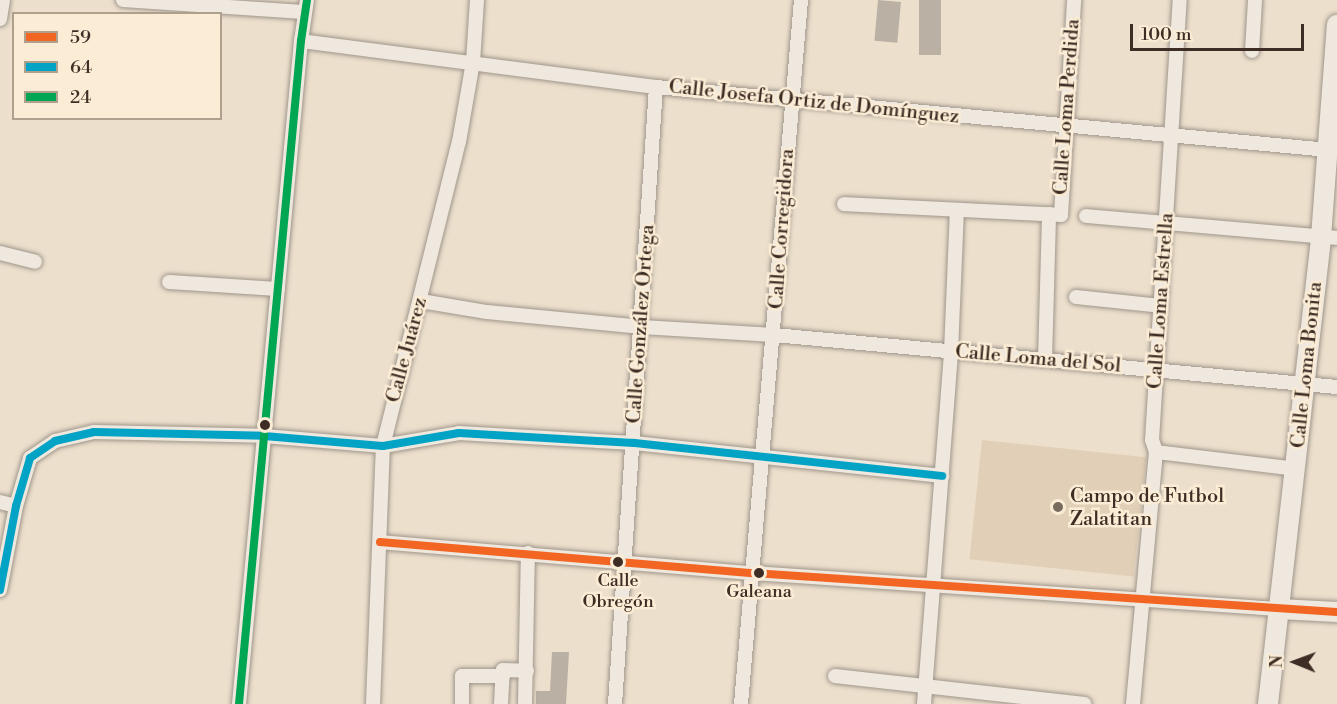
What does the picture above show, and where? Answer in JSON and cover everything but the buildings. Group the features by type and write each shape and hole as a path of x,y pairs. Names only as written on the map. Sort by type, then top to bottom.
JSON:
{"street":[{"path":"0,19 3,0"},
{"path":"123,0 306,6 238,704"},
{"name":"Calle Juárez","path":"373,704 383,446 459,142 473,62 477,0"},
{"name":"Calle Corregidora","path":"741,704 801,0"},
{"name":"Calle Loma Perdida","path":"1045,360 1074,0"},
{"name":"Calle Loma Estrella","path":"1133,704 1156,452 1152,440 1180,0"},
{"path":"1251,51 1255,0"},
{"name":"Calle Loma Bonita","path":"1268,704 1304,384 1329,238 1329,150 1337,25"},
{"name":"Calle Josefa Ortiz de Domínguez","path":"301,41 656,87 1065,126 1172,133 1329,150"},
{"name":"Calle González Ortega","path":"615,704 642,327 656,87"},
{"path":"844,204 1055,214"},
{"path":"924,704 951,352 957,210"},
{"path":"1086,216 1329,238"},
{"path":"0,253 35,262"},
{"path":"169,282 278,288"},
{"path":"1076,297 1161,306"},
{"name":"Calle Loma del Sol","path":"421,301 487,312 642,327 774,335 1337,387"},
{"path":"0,590 16,506 30,458 55,441 94,432 264,436 383,446 459,433 634,443 942,476"},
{"path":"1156,452 1296,469"},
{"path":"0,502 16,506"},
{"path":"380,542 753,573 1143,601 1337,612"},
{"path":"525,704 528,553"},
{"path":"501,704 503,670 527,671"},
{"path":"462,704 462,676 503,676"},
{"path":"835,676 1084,704"}],"shaded area":[{"name":"Campo de Futbol Zalatitan","path":"982,440 1146,457 1134,577 969,559"}],"transit line":[{"name":"24","path":"239,704 301,41 307,0"},
{"name":"64","path":"0,590 16,506 30,458 55,441 94,432 264,436 383,446 459,433 634,443 942,476"},
{"name":"59","path":"380,542 753,573 1337,612"}],"place":[{"name":"Campo de Futbol Zalatitan","path":"1058,507"},
{"name":"Calle Obregón","path":"618,562"},
{"name":"Galeana","path":"759,573"}]}
